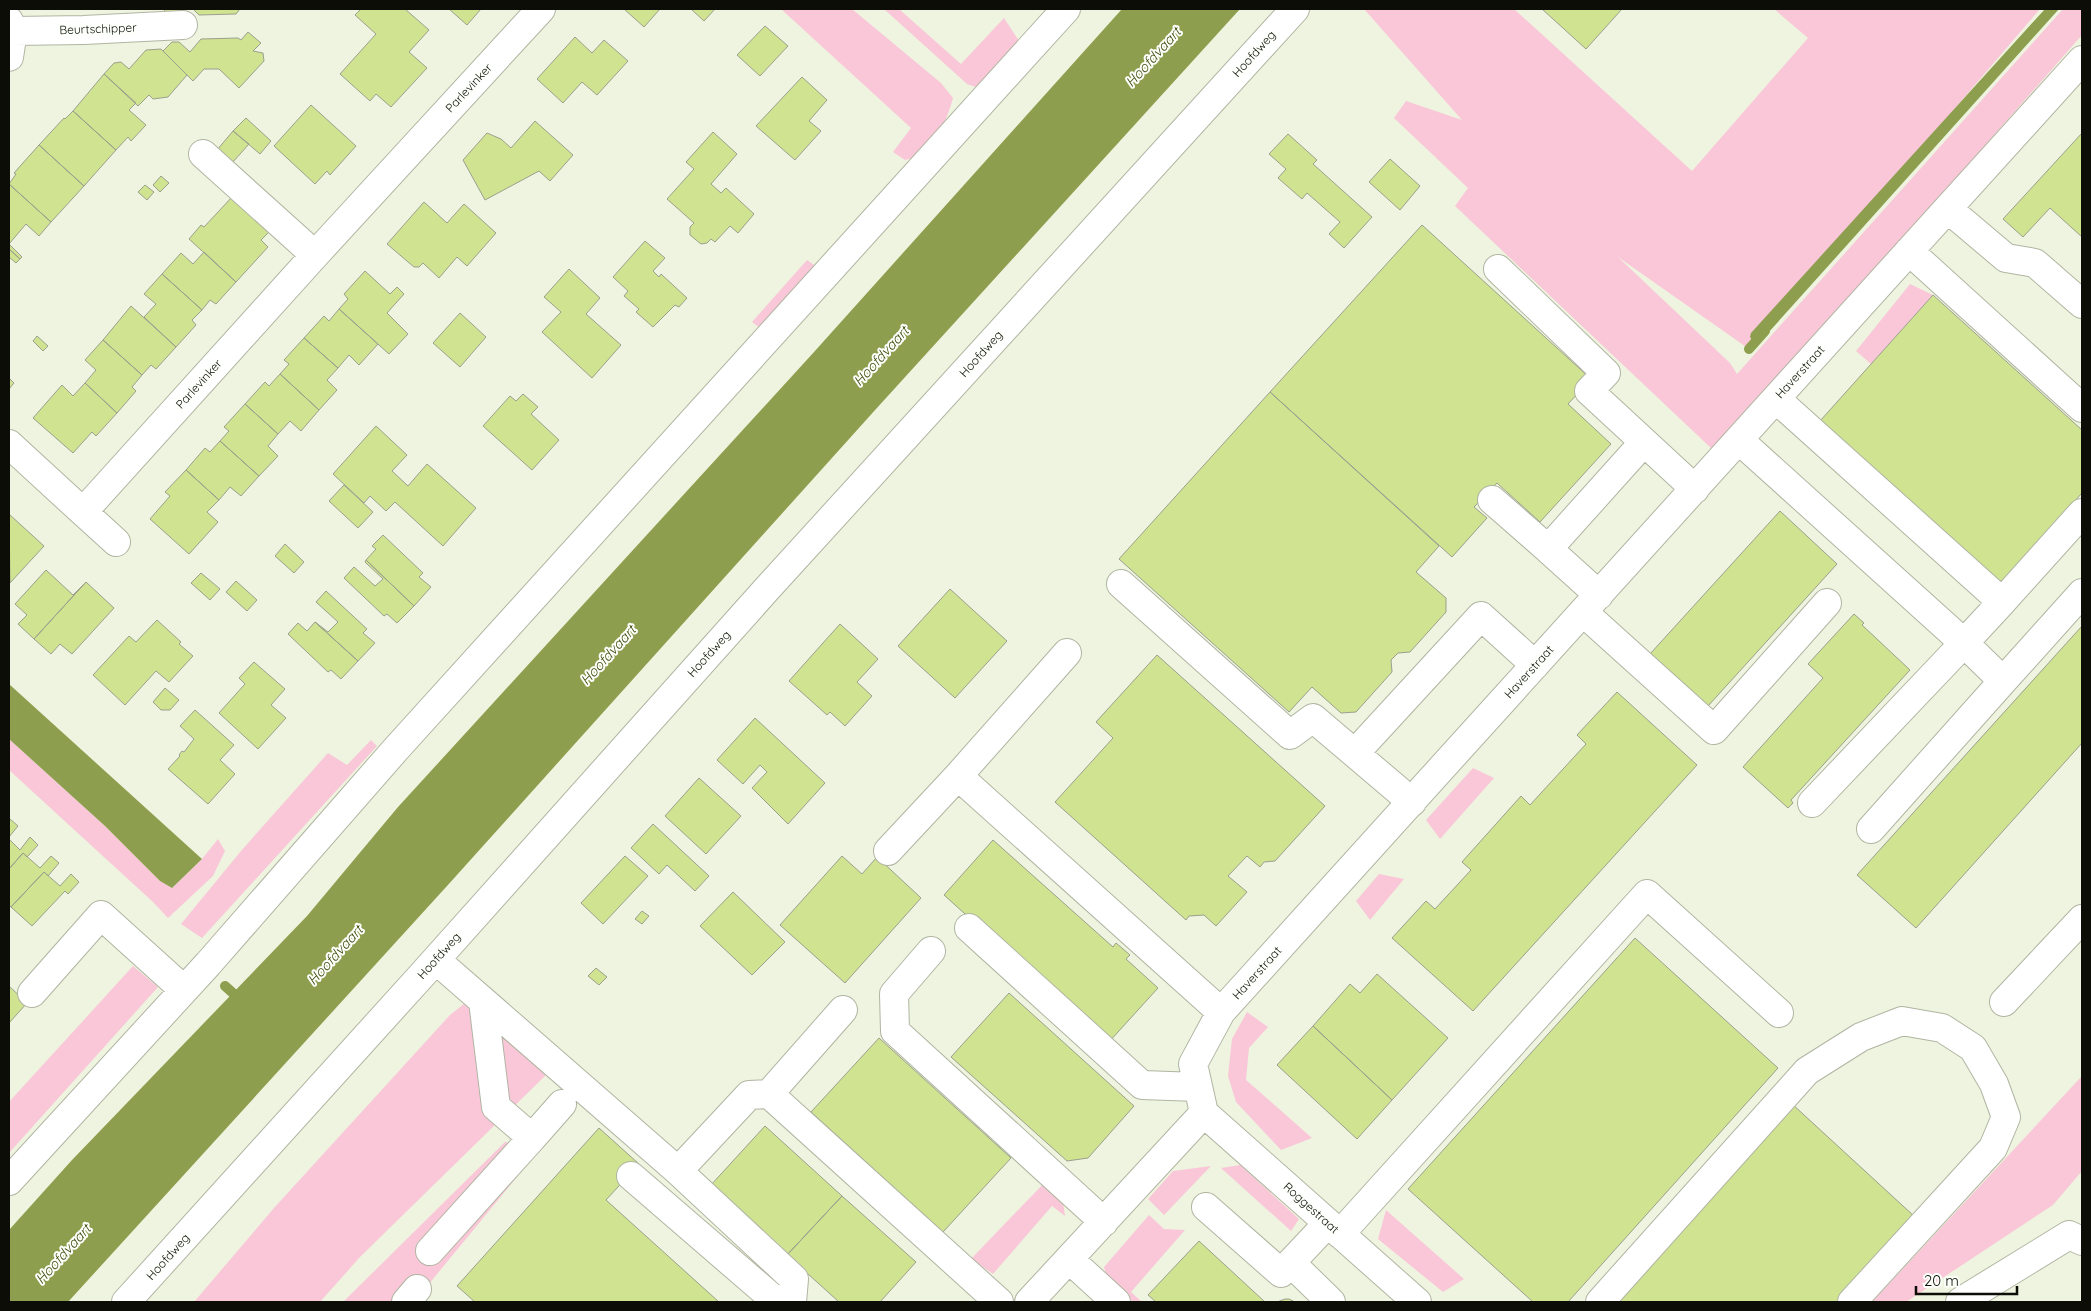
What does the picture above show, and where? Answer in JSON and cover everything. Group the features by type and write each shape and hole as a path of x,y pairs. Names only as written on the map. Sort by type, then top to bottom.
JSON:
{"street":[{"name":"Parlevinker","path":"83,512 541,9"},
{"path":"9,1180 184,990 396,749 1066,9"},
{"name":"Hoofdweg","path":"126,1302 436,960 765,591 1295,9"},
{"name":"Beurtschipper","path":"9,57 11,26 84,30 183,25"},
{"name":"Haverstraat","path":"1204,1113 1193,1064 1221,1012 2082,60"},
{"path":"203,154 315,255"},
{"path":"1948,209 2006,258 2035,263 2082,304"},
{"path":"1909,252 2082,408"},
{"path":"1498,269 1606,373 1589,391 1694,489"},
{"path":"1776,399 2002,602"},
{"path":"1739,440 1964,643 2003,681"},
{"path":"1548,549 1644,442"},
{"path":"9,444 116,542"},
{"path":"1492,500 1548,549 1591,604 1714,730 1827,603"},
{"path":"1812,803 1964,643 2082,512"},
{"path":"1121,584 1290,735 1313,718 1412,802"},
{"path":"1871,829 2082,592"},
{"path":"1355,753 1480,616 1535,665"},
{"path":"888,851 958,776 1067,653"},
{"path":"958,776 1221,1012"},
{"path":"1206,1207 1281,1273 1334,1229 1647,894 1779,1012"},
{"path":"32,993 101,915 184,990"},
{"path":"2004,1002 2082,919"},
{"path":"969,928 1142,1085 1198,1087"},
{"path":"931,951 894,994 896,1031 1104,1222"},
{"path":"436,960 678,1171 794,1279 792,1302"},
{"path":"483,1001 496,1106 532,1138"},
{"path":"769,1094 843,1010"},
{"path":"1600,1302 1808,1071 1861,1037 1902,1022 1942,1028 1973,1048 1994,1084 2006,1117 1993,1148 1852,1302"},
{"path":"678,1171 750,1095 769,1094 999,1302"},
{"path":"430,1251 562,1104"},
{"path":"1029,1302 1204,1113"},
{"name":"Roggestraat","path":"1204,1113 1417,1302"},
{"path":"631,1176 777,1302"},
{"path":"1960,1302 2069,1235 2082,1241"},
{"path":"1069,1259 1116,1302"},
{"path":"1291,1263 1331,1302"}],"shaded area":[{"path":"781,9 852,9 941,83 953,98 942,127 931,145 915,157 905,160 893,152 911,128"},
{"path":"884,9 899,9 961,64 1004,18 1021,44 984,90 967,84"},
{"path":"1364,9 1514,9 1692,171 1808,38 1774,9 2040,9 1749,349 1618,257 1730,363 1737,374 2063,9 2082,9 2082,35 1770,390 1712,449 1455,206 1468,188 1394,118 1406,101 1462,120"},
{"path":"807,260 817,267 760,328 752,322"},
{"path":"1910,284 1933,295 1871,364 1856,351"},
{"path":"9,739 105,826 160,881 172,888 202,859 218,839 225,851 213,876 168,918 9,770"},
{"path":"371,740 377,746 202,938 181,924 241,851 328,753 347,765"},
{"path":"1473,768 1494,778 1440,839 1426,820"},
{"path":"1379,874 1404,879 1370,920 1356,901"},
{"path":"133,966 158,987 9,1153 9,1102"},
{"path":"465,1003 546,1075 360,1257 320,1302 194,1302 274,1208 450,1015"},
{"path":"1247,1012 1268,1027 1249,1048 1246,1080 1312,1138 1281,1150 1236,1102 1228,1076 1232,1039"},
{"path":"2082,1076 2082,1171 2053,1205 1906,1302 1872,1302"},
{"path":"505,1142 540,1149 414,1302 343,1302"},
{"path":"1240,1165 1299,1219 1291,1231 1221,1168"},
{"path":"1211,1166 1164,1215 1148,1199 1173,1171"},
{"path":"1046,1181 1062,1194 1065,1216 1052,1206 993,1274 971,1259"},
{"path":"1386,1210 1464,1279 1443,1292 1378,1239"},
{"path":"1149,1215 1164,1229 1185,1230 1131,1292 1142,1302 1133,1302 1107,1278 1104,1267"}],"water":[{"name":"Hoofdvaart","path":"1122,9 1240,9 68,1302 9,1302 9,1230 72,1160 307,916 398,807 814,352"},
{"path":"2045,9 2059,9 1768,333 1757,341 1753,341 1750,337 1751,333"},
{"path":"9,684 202,859 172,888 160,881 105,826 9,739"}],"building":[{"path":"163,9 181,9 176,14 169,15"},
{"path":"193,9 240,9 236,14 199,15"},
{"path":"361,9 405,9 429,30 409,52 427,68 391,107 376,94 370,101 340,74 376,34 355,15"},
{"path":"449,9 481,9 467,25"},
{"path":"624,9 660,9 644,27"},
{"path":"691,9 715,9 704,21"},
{"path":"1542,9 1622,9 1586,49"},
{"path":"765,26 788,46 760,76 737,55"},
{"path":"248,32 261,43 253,51 263,53 264,61 239,88 219,69 204,69 193,81 163,51 172,42 179,42 190,52 201,39 238,38 241,40"},
{"path":"575,37 592,53 604,40 628,61 597,95 582,82 563,103 537,79"},
{"path":"161,49 187,75 168,97 153,99 149,95 138,106 104,74 114,63 121,62 129,69 146,50"},
{"path":"104,74 136,103 129,110 146,125 131,141 128,137 116,150 73,111"},
{"path":"802,77 827,100 809,121 821,131 795,160 756,126"},
{"path":"311,105 356,146 330,175 327,171 315,184 274,146"},
{"path":"73,111 116,150 84,186 39,145"},
{"path":"246,118 271,141 260,154 233,131"},
{"path":"535,121 573,155 550,181 539,171 485,200 463,160 487,133 501,139 511,148"},
{"path":"233,131 249,144 232,163 217,150"},
{"path":"713,132 737,154 711,184 721,193 726,188 754,214 738,233 730,226 715,242 711,239 707,243 701,244 690,235 690,227 694,223 667,199 694,169 686,162"},
{"path":"2082,133 2082,237 2050,208 2023,237 2003,219"},
{"path":"1288,134 1317,160 1313,164 1372,217 1344,248 1329,234 1340,222 1307,193 1302,199 1278,178 1286,169 1269,154"},
{"path":"39,145 84,186 51,222 9,184 16,174 14,173"},
{"path":"1390,159 1420,186 1400,210 1369,182"},
{"path":"161,176 169,183 160,192 153,185"},
{"path":"9,184 51,222 39,236 26,224 9,244"},
{"path":"145,185 154,192 147,200 138,192"},
{"path":"232,197 270,231 261,240 268,247 236,282 189,239 201,225 204,227"},
{"path":"424,202 447,223 464,204 496,233 467,266 457,257 439,278 423,263 419,267 414,267 387,244"},
{"path":"1422,225 1591,379 1568,404 1611,444 1540,522 1497,483 1474,507 1487,518 1452,557 1270,392"},
{"path":"645,241 665,258 653,271 659,277 661,274 687,298 679,307 675,305 653,327 636,312 639,309 624,296 628,291 613,277"},
{"path":"9,244 22,257 20,259 9,249"},
{"path":"9,249 20,259 16,263 9,257"},
{"path":"204,252 236,282 216,304 210,300 202,310 162,274 181,253 193,264"},
{"path":"569,269 600,298 586,314 621,345 592,378 542,332 561,312 544,297"},
{"path":"365,271 390,294 397,287 404,294 387,313 408,334 389,354 339,309 348,299 344,294"},
{"path":"162,274 202,310 192,320 196,325 176,347 144,317 156,304 144,294"},
{"path":"1933,295 2082,430 2082,493 2000,584 1820,421"},
{"path":"131,306 176,347 156,369 151,365 142,375 103,340"},
{"path":"339,309 378,344 359,365 349,355 338,368 304,338 324,316 329,321"},
{"path":"460,313 486,337 460,367 433,343"},
{"path":"37,336 48,346 43,351 33,341"},
{"path":"304,338 338,368 327,380 337,390 319,410 280,374 289,364 284,360"},
{"path":"103,340 142,375 132,387 136,391 117,413 85,383 96,370 85,360"},
{"path":"280,374 319,410 301,431 290,421 278,434 245,404 265,382 269,386"},
{"path":"9,378 14,383 9,389"},
{"path":"85,383 117,413 96,436 92,432 73,453 33,418 62,385 73,396"},
{"path":"1270,392 1439,546 1416,572 1446,598 1446,612 1410,652 1398,653 1391,660 1392,672 1356,712 1341,713 1312,687 1289,712 1119,559"},
{"path":"523,394 538,407 531,414 559,440 532,470 483,426 510,396 516,401"},
{"path":"245,404 278,434 268,446 278,456 259,476 220,441 229,431 224,427"},
{"path":"376,426 407,455 392,471 408,486 427,464 476,508 443,546 395,502 386,511 370,496 364,503 333,474"},
{"path":"220,441 259,476 241,496 230,487 219,500 186,470 205,448 210,452"},
{"path":"186,470 219,500 207,512 218,522 189,554 150,519 170,496 165,492"},
{"path":"344,485 373,512 358,528 329,501"},
{"path":"1780,511 1837,564 1708,706 1650,654"},
{"path":"9,516 44,546 10,583"},
{"path":"383,535 423,573 419,577 431,587 414,606 366,560 376,549 372,546"},
{"path":"285,544 304,562 294,573 275,556"},
{"path":"366,560 414,606 397,623 387,614 384,616 344,578 354,567 375,586 383,579 365,562"},
{"path":"46,570 73,595 86,582 34,639 18,624 27,615 15,604"},
{"path":"201,573 220,589 210,600 191,583"},
{"path":"236,581 257,600 247,611 226,592"},
{"path":"86,582 114,608 72,654 60,644 51,654 34,639"},
{"path":"950,589 1007,641 955,698 898,646"},
{"path":"326,591 367,629 363,633 375,643 358,661 315,622 328,632 338,622 316,602"},
{"path":"1854,614 1864,623 1862,625 1910,670 1791,800 1793,803 1788,808 1743,767 1823,678 1808,664"},
{"path":"157,620 193,656 169,682 156,671 125,705 93,675 129,636 136,642"},
{"path":"315,622 358,661 341,679 331,670 328,672 288,634 298,623 307,631"},
{"path":"840,624 878,659 857,682 872,696 845,726 830,712 827,715 789,681"},
{"path":"2082,626 2082,743 1916,928 1857,875"},
{"path":"1157,655 1325,806 1275,861 1264,862 1260,867 1247,856 1228,876 1247,892 1216,926 1204,915 1189,916 1186,920 1055,802 1113,738 1096,722"},
{"path":"254,662 285,689 271,705 286,718 258,749 219,713 245,684 239,678"},
{"path":"165,688 179,700 170,710 161,710 153,702"},
{"path":"1617,692 1697,765 1473,1011 1392,938 1426,901 1435,909 1471,870 1462,862 1521,796 1530,805 1586,744 1577,735"},
{"path":"195,710 234,745 220,760 235,774 208,804 168,769 194,739 180,726"},
{"path":"755,718 825,783 788,824 752,788 767,772 760,765 743,784 717,760"},
{"path":"699,778 741,816 706,854 665,816"},
{"path":"9,820 18,826 9,837"},
{"path":"653,824 709,876 695,891 667,865 659,874 631,848"},
{"path":"30,837 38,845 27,857 23,853 9,869 9,839 20,850"},
{"path":"993,840 1113,947 1116,943 1130,955 1126,959 1158,988 1108,1043 944,895"},
{"path":"23,853 40,868 51,856 59,863 48,876 44,872 11,907 9,905 9,869"},
{"path":"625,856 648,876 603,924 581,903"},
{"path":"842,856 862,874 877,857 921,898 845,983 780,925"},
{"path":"44,872 60,886 71,874 79,882 68,894 65,891 32,926 11,907"},
{"path":"733,892 785,942 752,975 700,926"},
{"path":"642,911 649,916 642,924 635,919"},
{"path":"1635,938 1778,1068 1568,1302 1533,1302 1408,1189"},
{"path":"596,968 607,977 599,985 588,976"},
{"path":"1377,974 1448,1038 1392,1100 1313,1026 1350,984 1360,993"},
{"path":"9,986 27,1003 9,1023"},
{"path":"1009,993 1134,1106 1088,1158 1067,1161 951,1057"},
{"path":"1313,1026 1392,1100 1357,1139 1277,1065"},
{"path":"879,1038 1011,1158 943,1232 811,1112"},
{"path":"1791,1103 1915,1217 1838,1302 1611,1302"},
{"path":"765,1126 842,1196 787,1255 710,1186"},
{"path":"599,1128 639,1164 606,1200 719,1302 475,1302 457,1286"},
{"path":"842,1196 916,1262 880,1302 839,1302 787,1255"},
{"path":"1199,1241 1265,1302 1156,1302 1148,1295"},
{"path":"1289,1299 1295,1302 1277,1302"}],"waterway":[{"path":"1749,349 1765,331"},
{"path":"225,986 243,1002"}]}
